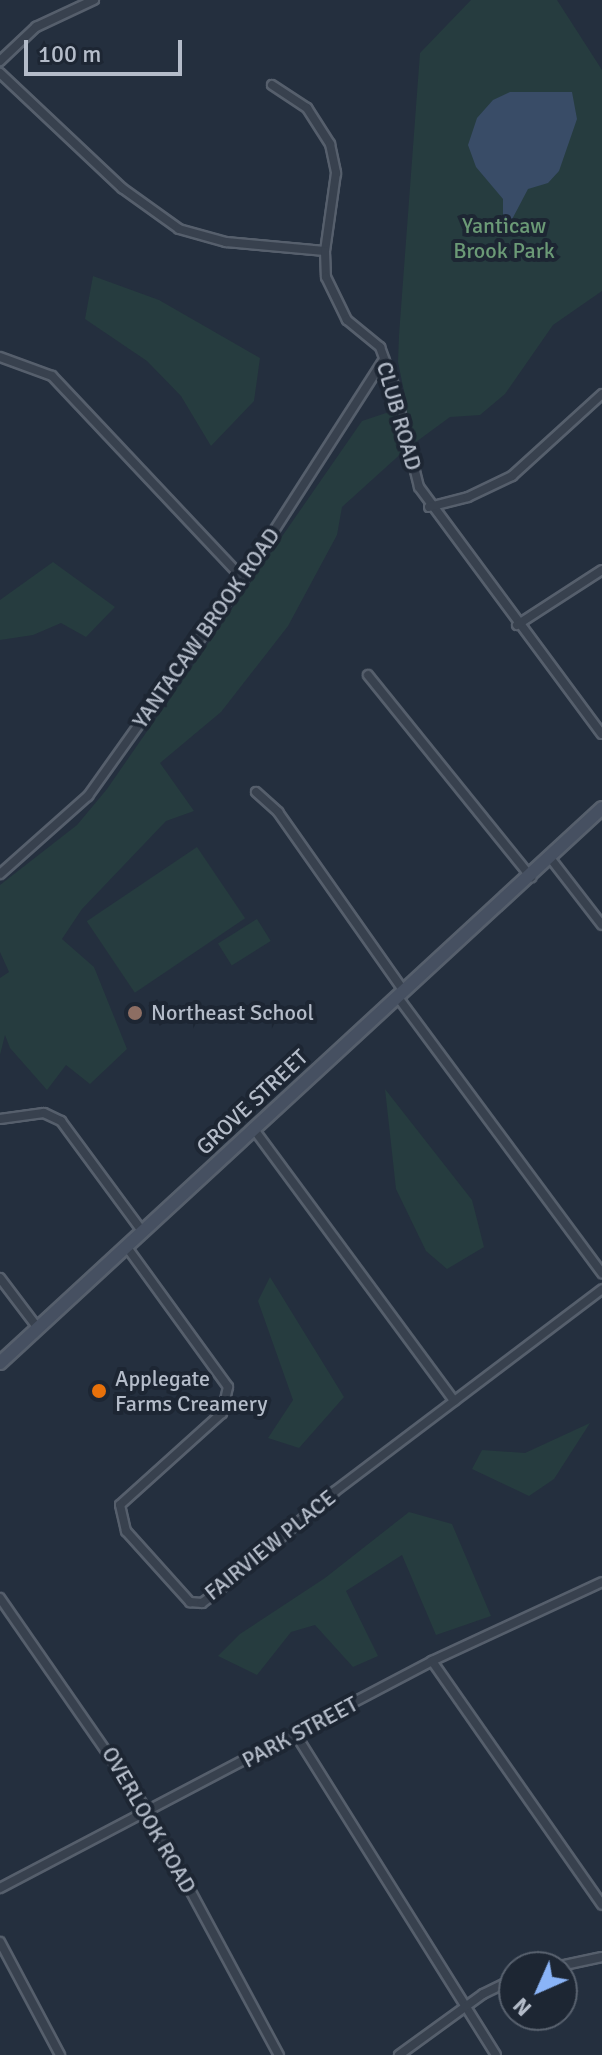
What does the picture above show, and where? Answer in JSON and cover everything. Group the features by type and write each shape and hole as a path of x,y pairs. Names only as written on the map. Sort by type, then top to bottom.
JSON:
{"main road":[{"name":"GROVE STREET","path":"0,1363 400,993 551,859 602,808"}],"street":[{"path":"0,61 36,27 94,0"},
{"path":"0,73 122,188 179,229 226,242 325,251"},
{"name":"CLUB ROAD","path":"272,85 307,108 330,144 336,173 325,251 332,296 347,320 380,347 419,487 429,507 602,734"},
{"path":"0,357 52,376 243,579"},
{"name":"YANTACAW BROOK ROAD","path":"0,874 88,796 243,579 384,359"},
{"path":"429,507 468,497 512,476 602,394"},
{"path":"517,625 602,570"},
{"path":"368,675 531,877"},
{"path":"256,792 278,812 400,993 602,1273"},
{"path":"551,859 602,925"},
{"path":"0,1119 44,1113 61,1121 142,1231"},
{"path":"253,1128 454,1401"},
{"name":"FAIRVIEW PLACE","path":"126,1246 228,1387 222,1413 120,1505 126,1531 190,1602 202,1603 213,1595 334,1492 602,1289"},
{"path":"0,1278 37,1327"},
{"name":"PARK STREET","path":"0,1888 432,1661 602,1582"},
{"name":"OVERLOOK ROAD","path":"0,1598 148,1812 279,2055"},
{"path":"432,1661 602,1905"},
{"path":"296,1735 496,2055"},
{"path":"0,1942 60,2055"},
{"path":"578,1962 602,1957"},
{"path":"399,2055 498,1988"}],"green space":[{"name":"Yanticaw Brook Park","path":"471,0 557,0 602,70 602,291 553,325 505,394 480,415 450,417 405,450 342,507 337,535 288,626 221,712 160,763 194,811 166,821 82,909 62,939 94,967 127,1049 90,1084 66,1065 47,1090 10,1048 5,1035 0,1055 0,978 9,972 0,952 0,885 77,825 107,789 362,421 407,406 398,362 420,53"},
{"path":"93,276 159,300 260,358 254,401 211,446 181,396 147,361 85,319"},
{"path":"53,562 115,607 86,637 61,623 33,635 0,640 0,600"},
{"path":"197,847 245,918 135,993 87,921"},
{"path":"257,919 271,941 232,965 218,943"},
{"path":"385,1089 472,1200 484,1247 447,1269 426,1251 396,1189"},
{"path":"270,1277 344,1397 299,1448 268,1438 293,1400 258,1301"},
{"path":"590,1423 554,1479 529,1496 472,1469 482,1450 525,1453"},
{"path":"409,1512 452,1524 491,1616 436,1635 402,1555 346,1591 378,1656 353,1667 315,1625 291,1632 257,1675 218,1656 240,1634 325,1578"}],"water":[{"path":"510,92 572,92 577,119 559,171 548,183 528,189 508,227 503,226 503,199 476,167 468,145 477,118 493,100"}],"place":[{"name":"Northeast School","path":"135,1013"},
{"name":"Applegate Farms Creamery","path":"99,1391"}]}
